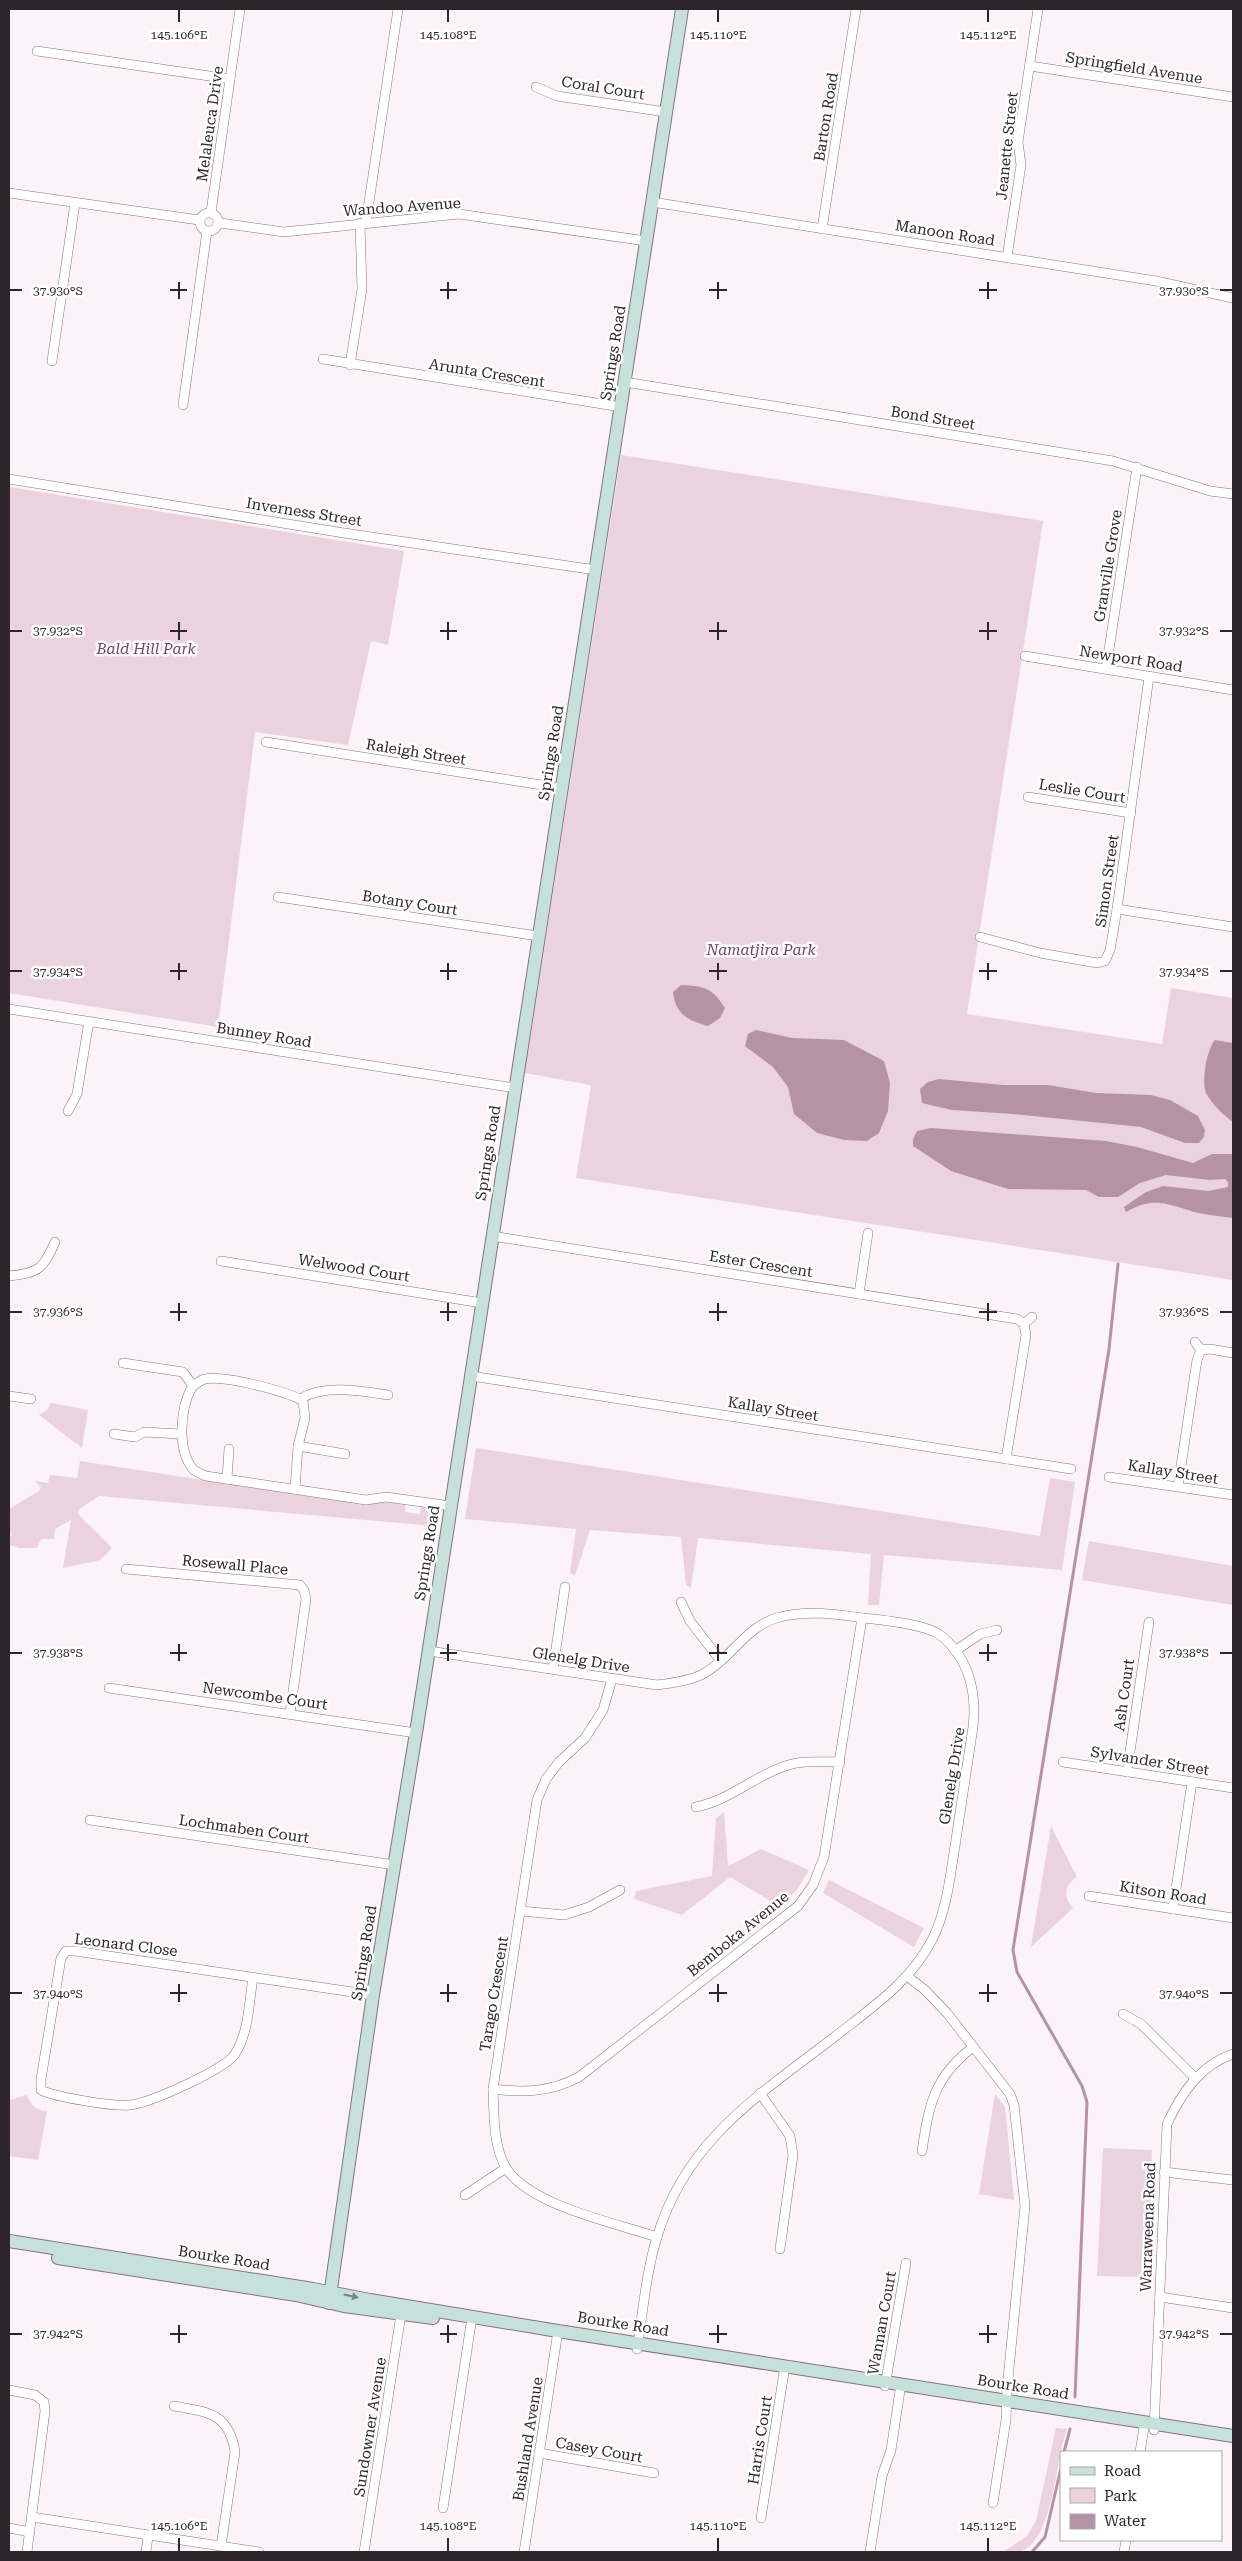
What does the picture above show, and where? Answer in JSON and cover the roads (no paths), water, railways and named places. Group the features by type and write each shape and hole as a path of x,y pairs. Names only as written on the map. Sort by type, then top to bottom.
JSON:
{"main road":[{"name":"Springs Road","path":"329,2297 373,1995 429,1651 682,9"},
{"name":"Bourke Road","path":"9,2241 402,2310 1149,2426 1233,2436"},
{"name":"Bourke Road","path":"9,2250 296,2295 329,2297"},
{"name":"Bourke Road","path":"1149,2426 1233,2442"}],"street":[{"name":"Melaleuca Drive","path":"211,212 240,9"},
{"path":"350,365 362,289 363,223 398,9"},
{"name":"Barton Road","path":"822,229 856,9"},
{"name":"Jeanette Street","path":"1007,257 1021,165 1018,142 1038,9"},
{"path":"37,51 230,80"},
{"name":"Springfield Avenue","path":"1030,66 1233,97"},
{"name":"Coral Court","path":"536,87 557,96 666,112"},
{"path":"9,193 200,220"},
{"name":"Manoon Road","path":"652,202 1156,281 1233,298"},
{"path":"52,361 75,203"},
{"path":"211,212 216,215 220,223 214,229 207,230 201,225 200,220 204,214 211,212"},
{"name":"Wandoo Avenue","path":"220,223 284,232 459,214 646,241"},
{"path":"183,405 207,230"},
{"name":"Arunta Crescent","path":"323,359 350,365 621,407"},
{"name":"Bond Street","path":"625,382 1113,461 1210,491 1233,494"},
{"name":"Granville Grove","path":"1106,669 1137,467"},
{"name":"Inverness Street","path":"9,479 344,533 596,570"},
{"name":"Newport Road","path":"1025,656 1233,690"},
{"name":"Simon Street","path":"980,937 1040,953 1097,963 1105,960 1110,950 1117,909 1149,677"},
{"name":"Raleigh Street","path":"266,742 561,788"},
{"name":"Leslie Court","path":"1028,797 1131,813"},
{"name":"Botany Court","path":"278,896 538,936"},
{"path":"1117,909 1233,927"},
{"name":"Bunney Road","path":"9,1009 515,1088"},
{"path":"68,1111 77,1094 89,1021"},
{"path":"859,1294 868,1233"},
{"name":"Ester Crescent","path":"492,1236 1010,1317 1024,1324"},
{"path":"9,1276 31,1274 46,1263 55,1242"},
{"name":"Welwood Court","path":"222,1261 482,1303"},
{"path":"1006,1459 1026,1335 1024,1324 1032,1317"},
{"path":"1195,1342 1201,1350"},
{"path":"1201,1350 1210,1349 1233,1353"},
{"path":"1178,1486 1197,1360 1201,1350"},
{"path":"123,1364 185,1373 193,1386"},
{"name":"Kallay Street","path":"471,1376 1071,1469"},
{"path":"295,1489 298,1446 305,1418 302,1401 282,1390 218,1380 204,1379 193,1386 188,1396 181,1434 184,1452 193,1470 206,1476 366,1500 386,1497 451,1506"},
{"path":"300,1399 316,1391 358,1390 388,1395"},
{"path":"9,1396 31,1399"},
{"path":"114,1434 135,1437 144,1432 181,1434"},
{"path":"298,1446 345,1454"},
{"path":"227,1479 229,1449"},
{"name":"Kallay Street","path":"1109,1476 1233,1495"},
{"name":"Rosewall Place","path":"126,1569 300,1585 304,1590 306,1599 290,1713"},
{"path":"553,1670 565,1587"},
{"path":"681,1602 690,1621 720,1660"},
{"name":"Glenelg Drive","path":"429,1651 657,1685 678,1682 702,1674 754,1629 779,1617 819,1613 908,1624 939,1634 955,1651 968,1674 974,1691 973,1727 942,1914 933,1937 907,1976 882,2001 760,2093 724,2125 692,2165 674,2196 657,2236 637,2346"},
{"name":"Bemboka Avenue","path":"493,2089 522,2092 544,2090 562,2086 579,2077 798,1906 813,1885 824,1857 862,1618"},
{"name":"Ash Court","path":"1127,1772 1149,1622"},
{"path":"955,1651 980,1634 997,1630"},
{"name":"Tarago Crescent","path":"612,1679 603,1710 585,1738 559,1762 546,1779 537,1800 493,2089 497,2141 506,2168 530,2192 554,2204 657,2236"},
{"name":"Newcombe Court","path":"109,1688 290,1713 416,1733"},
{"path":"696,1806 725,1799 785,1766 808,1762 840,1762"},
{"name":"Sylvander Street","path":"1063,1762 1233,1788"},
{"path":"1173,1909 1192,1782"},
{"name":"Lochmaben Court","path":"90,1820 395,1865"},
{"path":"521,1912 564,1914 589,1907 620,1890"},
{"name":"Kitson Road","path":"1089,1896 1233,1918"},
{"name":"Leonard Close","path":"253,1977 241,2042 234,2056 221,2067 145,2103 128,2106 53,2095 41,2090 41,2079 61,1958 66,1952 75,1951 253,1977 373,1995"},
{"path":"907,1976 936,2001 974,2047 1013,2100 1024,2186 1024,2218 1006,2404 992,2503"},
{"path":"1124,2014 1141,2024 1195,2078"},
{"path":"922,2151 930,2105 938,2086 954,2063 974,2047"},
{"name":"Warraweena Road","path":"1140,2451 1149,2426 1160,2297 1167,2124 1177,2103 1195,2078 1209,2066 1233,2054"},
{"path":"760,2093 790,2136 792,2155 780,2249"},
{"path":"465,2195 506,2168"},
{"path":"1164,2172 1233,2180"},
{"name":"Wannan Court","path":"886,2385 906,2263"},
{"path":"1160,2297 1233,2308"},
{"name":"Sundowner Avenue","path":"364,2552 402,2310"},
{"path":"443,2508 472,2320"},
{"name":"Bushland Avenue","path":"524,2552 558,2334"},
{"name":"Harris Court","path":"761,2518 785,2369"},
{"path":"870,2552 882,2476 891,2450 900,2387"},
{"path":"9,2390 35,2395 44,2402 45,2411 27,2552"},
{"path":"174,2406 205,2411 218,2418 228,2427 233,2437 236,2452 221,2546"},
{"name":"Casey Court","path":"540,2453 654,2473"},
{"path":"32,2517 259,2552"},
{"path":"9,2528 30,2532"},
{"path":"146,2552 148,2536"}],"water":[{"path":"681,985 702,987 712,992 725,1008 720,1018 708,1026 688,1019 677,1006 673,992"},
{"path":"756,1030 792,1038 844,1040 884,1061 890,1083 888,1111 879,1133 867,1141 844,1140 817,1133 794,1114 788,1087 773,1067 745,1046 748,1034"},
{"path":"1215,1040 1233,1043 1233,1122 1222,1113 1206,1093 1204,1081 1207,1057"},
{"path":"939,1079 1003,1085 1048,1085 1096,1093 1151,1095 1170,1100 1198,1116 1205,1130 1204,1137 1199,1143 1185,1143 1141,1127 952,1110 922,1103 920,1089 928,1082"},
{"path":"931,1128 1106,1141 1137,1147 1193,1163 1212,1154 1233,1154 1233,1218 1199,1213 1160,1203 1144,1204 1126,1212 1124,1207 1146,1192 1163,1186 1208,1191 1228,1187 1228,1182 1225,1179 1210,1180 1166,1175 1140,1183 1118,1197 1099,1197 1086,1190 1008,1189 951,1171 913,1146 913,1139 917,1131"}],"waterway":[{"path":"1075,2397 1087,2102 1082,2086 1017,1972 1013,1950 1109,1349 1118,1264"},
{"path":"1064,2451 1070,2429"},
{"path":"1032,2552 1045,2537 1060,2472"}],"park label":[{"name":"Bald Hill Park","path":"146,649"},
{"name":"Namatjira Park","path":"761,950"}]}
